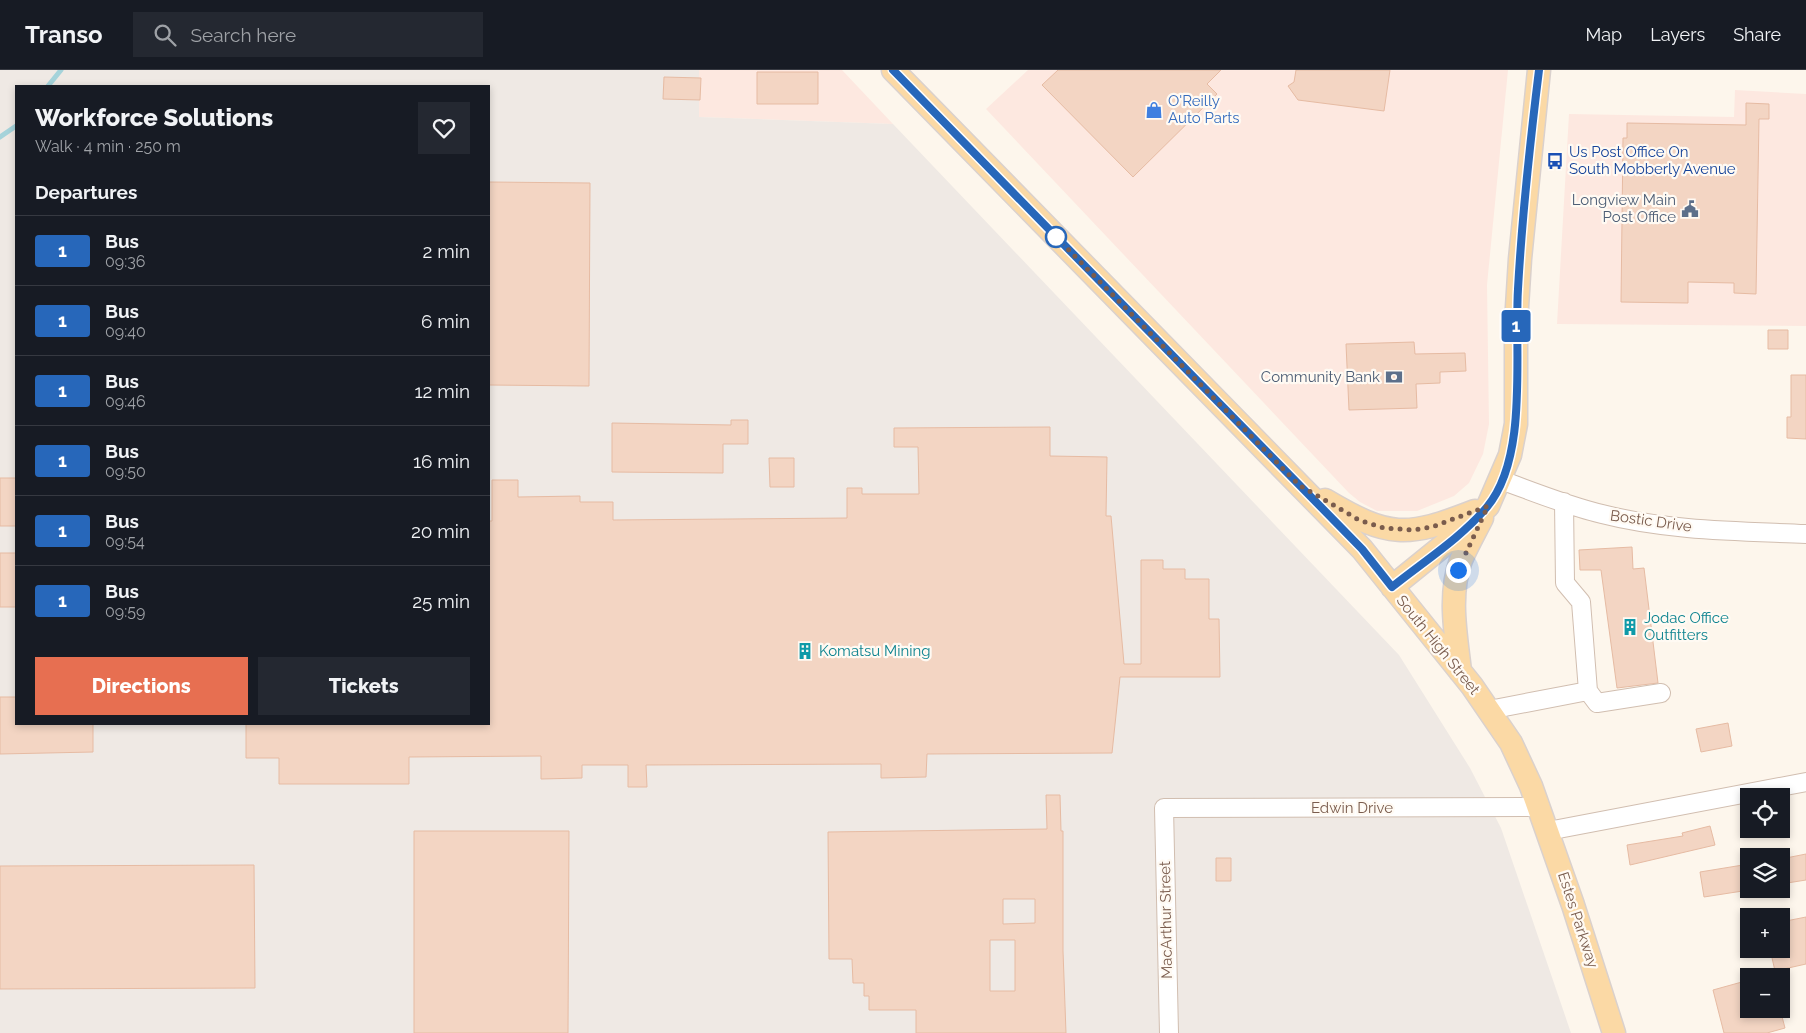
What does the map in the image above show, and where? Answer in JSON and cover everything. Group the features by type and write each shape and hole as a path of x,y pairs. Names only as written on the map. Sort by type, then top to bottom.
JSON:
{"main road":[{"name":"South High Street","path":"893,70 1362,549 1460,671 1511,743 1540,807"},
{"path":"1460,671 1454,607 1455,584 1462,559 1501,480 1510,455 1516,424 1518,289 1527,173 1539,70"},
{"path":"1299,485 1359,520 1384,528 1414,530 1432,527 1488,506"},
{"path":"1392,587 1455,536 1488,506"},
{"name":"Estes Parkway","path":"1540,807 1614,1033"}],"street":[{"name":"Bostic Drive","path":"1501,480 1601,514 1648,523 1689,528 1806,534"},
{"path":"1564,502 1565,583 1581,602 1588,690 1597,703 1661,693"},
{"path":"1488,710 1588,690"},
{"path":"1548,831 1806,782"},
{"name":"Edwin Drive","path":"1164,808 1540,807"},
{"name":"MacArthur Street","path":"1164,808 1169,1033"}],"shaded area":[{"name":"Komatsu Mining","path":"0,70 699,70 699,117 893,124 1399,655 1470,768 1501,828 1571,1033 0,1033"},
{"path":"699,70 842,70 893,124 698,117"},
{"path":"1028,70 1508,70 1487,285 1489,424 1483,454 1469,483 1454,496 1417,511 1377,511 1360,502 1349,493 986,109"},
{"path":"1735,90 1806,94 1806,326 1557,324 1569,114 1734,117"}],"building":[{"path":"1058,70 1221,70 1207,84 1217,94 1133,177 1042,85"},
{"path":"1296,70 1390,70 1384,111 1298,100 1288,86 1294,82"},
{"path":"757,72 818,72 818,104 757,104"},
{"path":"664,77 701,78 700,100 663,99"},
{"name":"Longview Main Post Office","path":"1746,103 1769,104 1769,119 1759,119 1756,294 1734,293 1734,283 1688,282 1688,303 1621,302 1623,138 1627,138 1627,123 1746,125"},
{"path":"490,182 590,183 589,386 490,385"},
{"path":"1768,330 1788,330 1788,349 1768,349"},
{"name":"Community Bank","path":"1414,342 1415,354 1465,353 1466,371 1440,372 1440,383 1416,384 1417,408 1349,410 1346,344"},
{"path":"1791,375 1806,375 1806,439 1787,438 1787,417 1791,417"},
{"path":"731,420 748,420 748,444 723,444 723,473 612,472 612,423 731,425"},
{"name":"Komatsu Mining","path":"1050,427 1050,456 1107,457 1106,516 1111,516 1124,664 1141,664 1141,560 1163,560 1163,569 1185,569 1185,579 1209,579 1209,619 1219,619 1220,677 1120,677 1112,753 927,754 926,777 881,778 881,764 646,765 647,787 628,787 628,765 582,765 582,778 541,779 541,756 409,757 409,784 279,784 279,758 246,758 246,725 490,725 490,521 492,521 492,480 518,480 518,497 580,496 580,502 613,502 613,520 847,518 847,488 862,488 862,494 919,494 918,447 894,447 894,428"},
{"path":"769,458 794,458 794,487 770,487"},
{"path":"0,478 15,478 15,526 0,526"},
{"name":"Jodac Office Outfitters","path":"1632,547 1633,569 1644,568 1658,683 1617,688 1601,570 1580,570 1579,550"},
{"path":"0,553 15,553 15,607 0,607"},
{"path":"0,697 15,697 15,725 93,725 93,752 0,754"},
{"path":"1728,723 1732,746 1701,752 1696,729"},
{"path":"1046,795 1060,795 1061,831 1063,831 1063,951 1066,1033 916,1033 916,1010 869,1010 869,996 864,996 864,983 853,983 852,959 829,959 828,832 1047,829","holes":["1003,899 1035,899 1035,923 1003,924","990,940 1015,940 1015,991 990,991"]},
{"path":"1710,826 1715,845 1630,865 1627,845 1683,836 1682,833"},
{"path":"414,831 569,831 568,1033 414,1033"},
{"path":"1806,854 1806,880 1790,883 1790,857"},
{"path":"1216,858 1231,858 1231,881 1216,881"},
{"path":"254,865 255,988 0,989 0,866"},
{"path":"1740,865 1740,891 1704,897 1700,872"},
{"path":"1806,917 1806,964 1788,968 1774,968 1772,958 1790,958 1790,920"},
{"path":"1740,982 1740,1018 1782,1018 1785,1028 1767,1033 1724,1033 1713,990"}],"waterway":[{"path":"49,85 61,70"},
{"path":"0,137 15,127"}],"bus line":[{"name":"1","path":"893,70 1362,549 1392,587 1455,536 1488,506 1498,487 1510,455 1516,424 1516,323 1520,260 1527,173 1539,70"}],"place":[{"name":"O'Reilly Auto Parts","path":"1154,110"},
{"name":"Us Post Office On South Mobberly Avenue","path":"1555,161"},
{"name":"Longview Main Post Office","path":"1690,209"},
{"name":"Community Bank","path":"1394,377"},
{"name":"Jodac Office Outfitters","path":"1630,627"},
{"name":"Komatsu Mining","path":"805,651"}],"route":[{"path":"1056,237 1299,485 1359,520 1374,526 1402,530 1432,527 1488,506 1458,570"}]}
